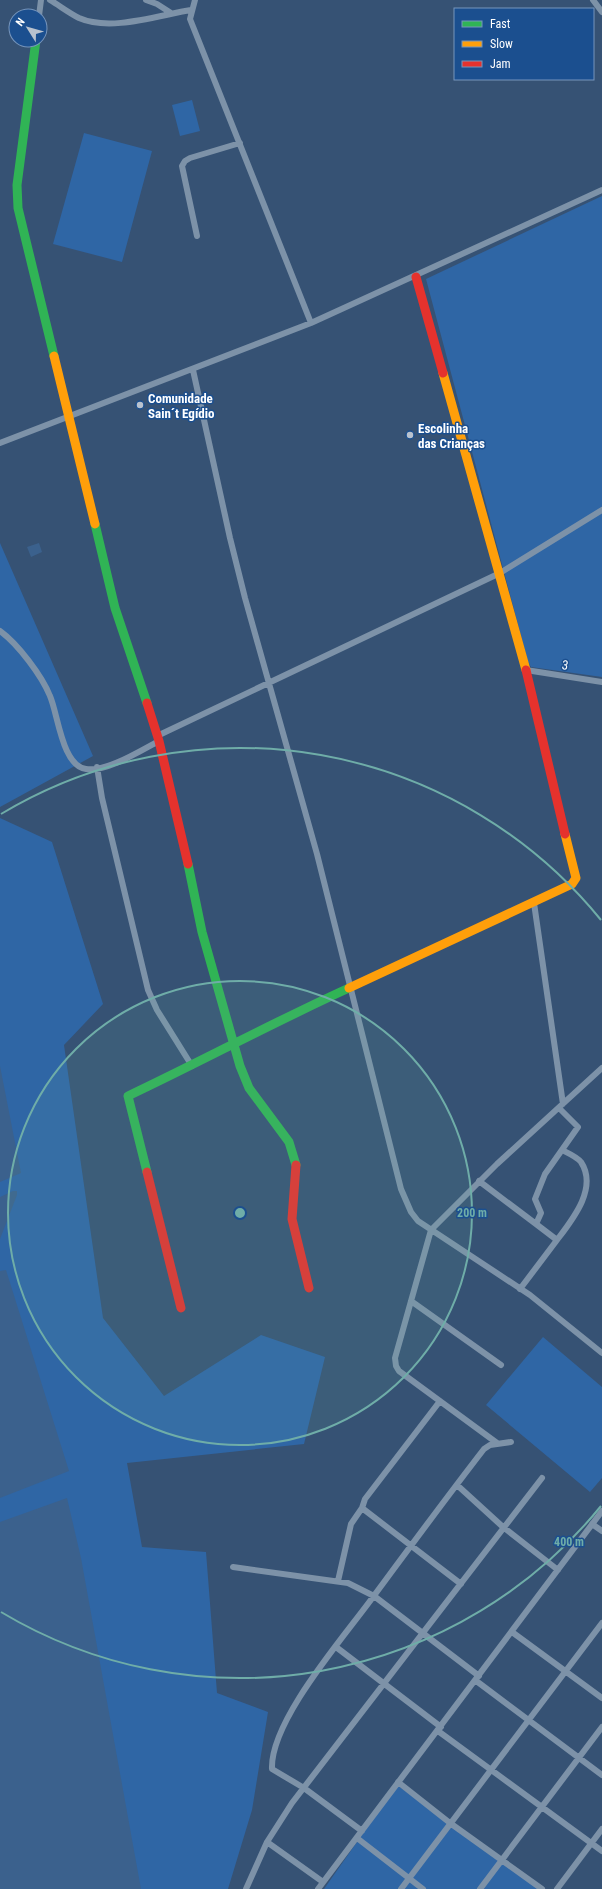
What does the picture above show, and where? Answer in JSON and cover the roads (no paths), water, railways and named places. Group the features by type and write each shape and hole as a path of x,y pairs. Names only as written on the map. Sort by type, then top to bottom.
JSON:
{"street":[{"path":"50,0 80,18 92,22 137,22 171,13 191,10"},
{"path":"146,0 158,4 171,13"},
{"path":"195,0 191,10 190,19 311,323"},
{"path":"593,0 602,12"},
{"path":"35,48 16,196 18,208 115,608 158,738 182,837 202,932 240,1066 249,1088 286,1137 296,1162 293,1225 310,1288"},
{"path":"197,236 182,166 185,161 190,158 240,143"},
{"path":"0,443 193,370 311,323 416,277 602,190"},
{"path":"181,1308 128,1096 192,1066 294,1013 566,888 572,884 576,878 526,670 416,277"},
{"path":"193,370 230,538 317,854 401,1188 411,1212 418,1221 520,1289 602,1353"},
{"path":"0,632 22,654 40,677 50,695 71,760 78,766 86,769 108,766 125,758 158,738 270,682 500,573 602,510"},
{"name":"3","path":"526,670 602,682"},
{"path":"97,767 102,798 148,990 157,1010 192,1066"},
{"path":"534,903 561,1106 578,1127 545,1174 535,1199 541,1213 536,1224"},
{"path":"497,1443 399,1371 396,1366 395,1358 398,1345 431,1230 479,1180 602,1068"},
{"path":"520,1289 557,1240 579,1206 588,1186 587,1176 580,1160 562,1150"},
{"path":"479,1180 557,1240"},
{"path":"411,1301 501,1365"},
{"path":"338,1582 351,1524 362,1508 365,1499 440,1401"},
{"path":"362,1831 304,1788 274,1772 272,1769 271,1758 283,1725 296,1702 336,1646 484,1449 497,1443 511,1442"},
{"path":"246,1889 267,1842 304,1788 542,1478"},
{"path":"457,1485 503,1527 558,1570"},
{"path":"362,1508 461,1584"},
{"path":"318,1889 398,1782 440,1729 602,1511"},
{"path":"592,1524 602,1531"},
{"path":"233,1567 354,1585 374,1596 423,1632 527,1720 602,1775"},
{"path":"401,1889 602,1622"},
{"path":"512,1632 602,1698"},
{"path":"336,1646 385,1683 490,1770 602,1851"},
{"path":"480,1889 602,1727"},
{"path":"398,1782 501,1861 542,1889"},
{"path":"558,1889 602,1829"},
{"path":"357,1838 423,1889"},
{"path":"267,1842 324,1882"}],"place":[{"name":"Comunidade Sain´t Egídio","path":"140,405"},
{"name":"Escolinha das Crianças","path":"410,435"}]}
